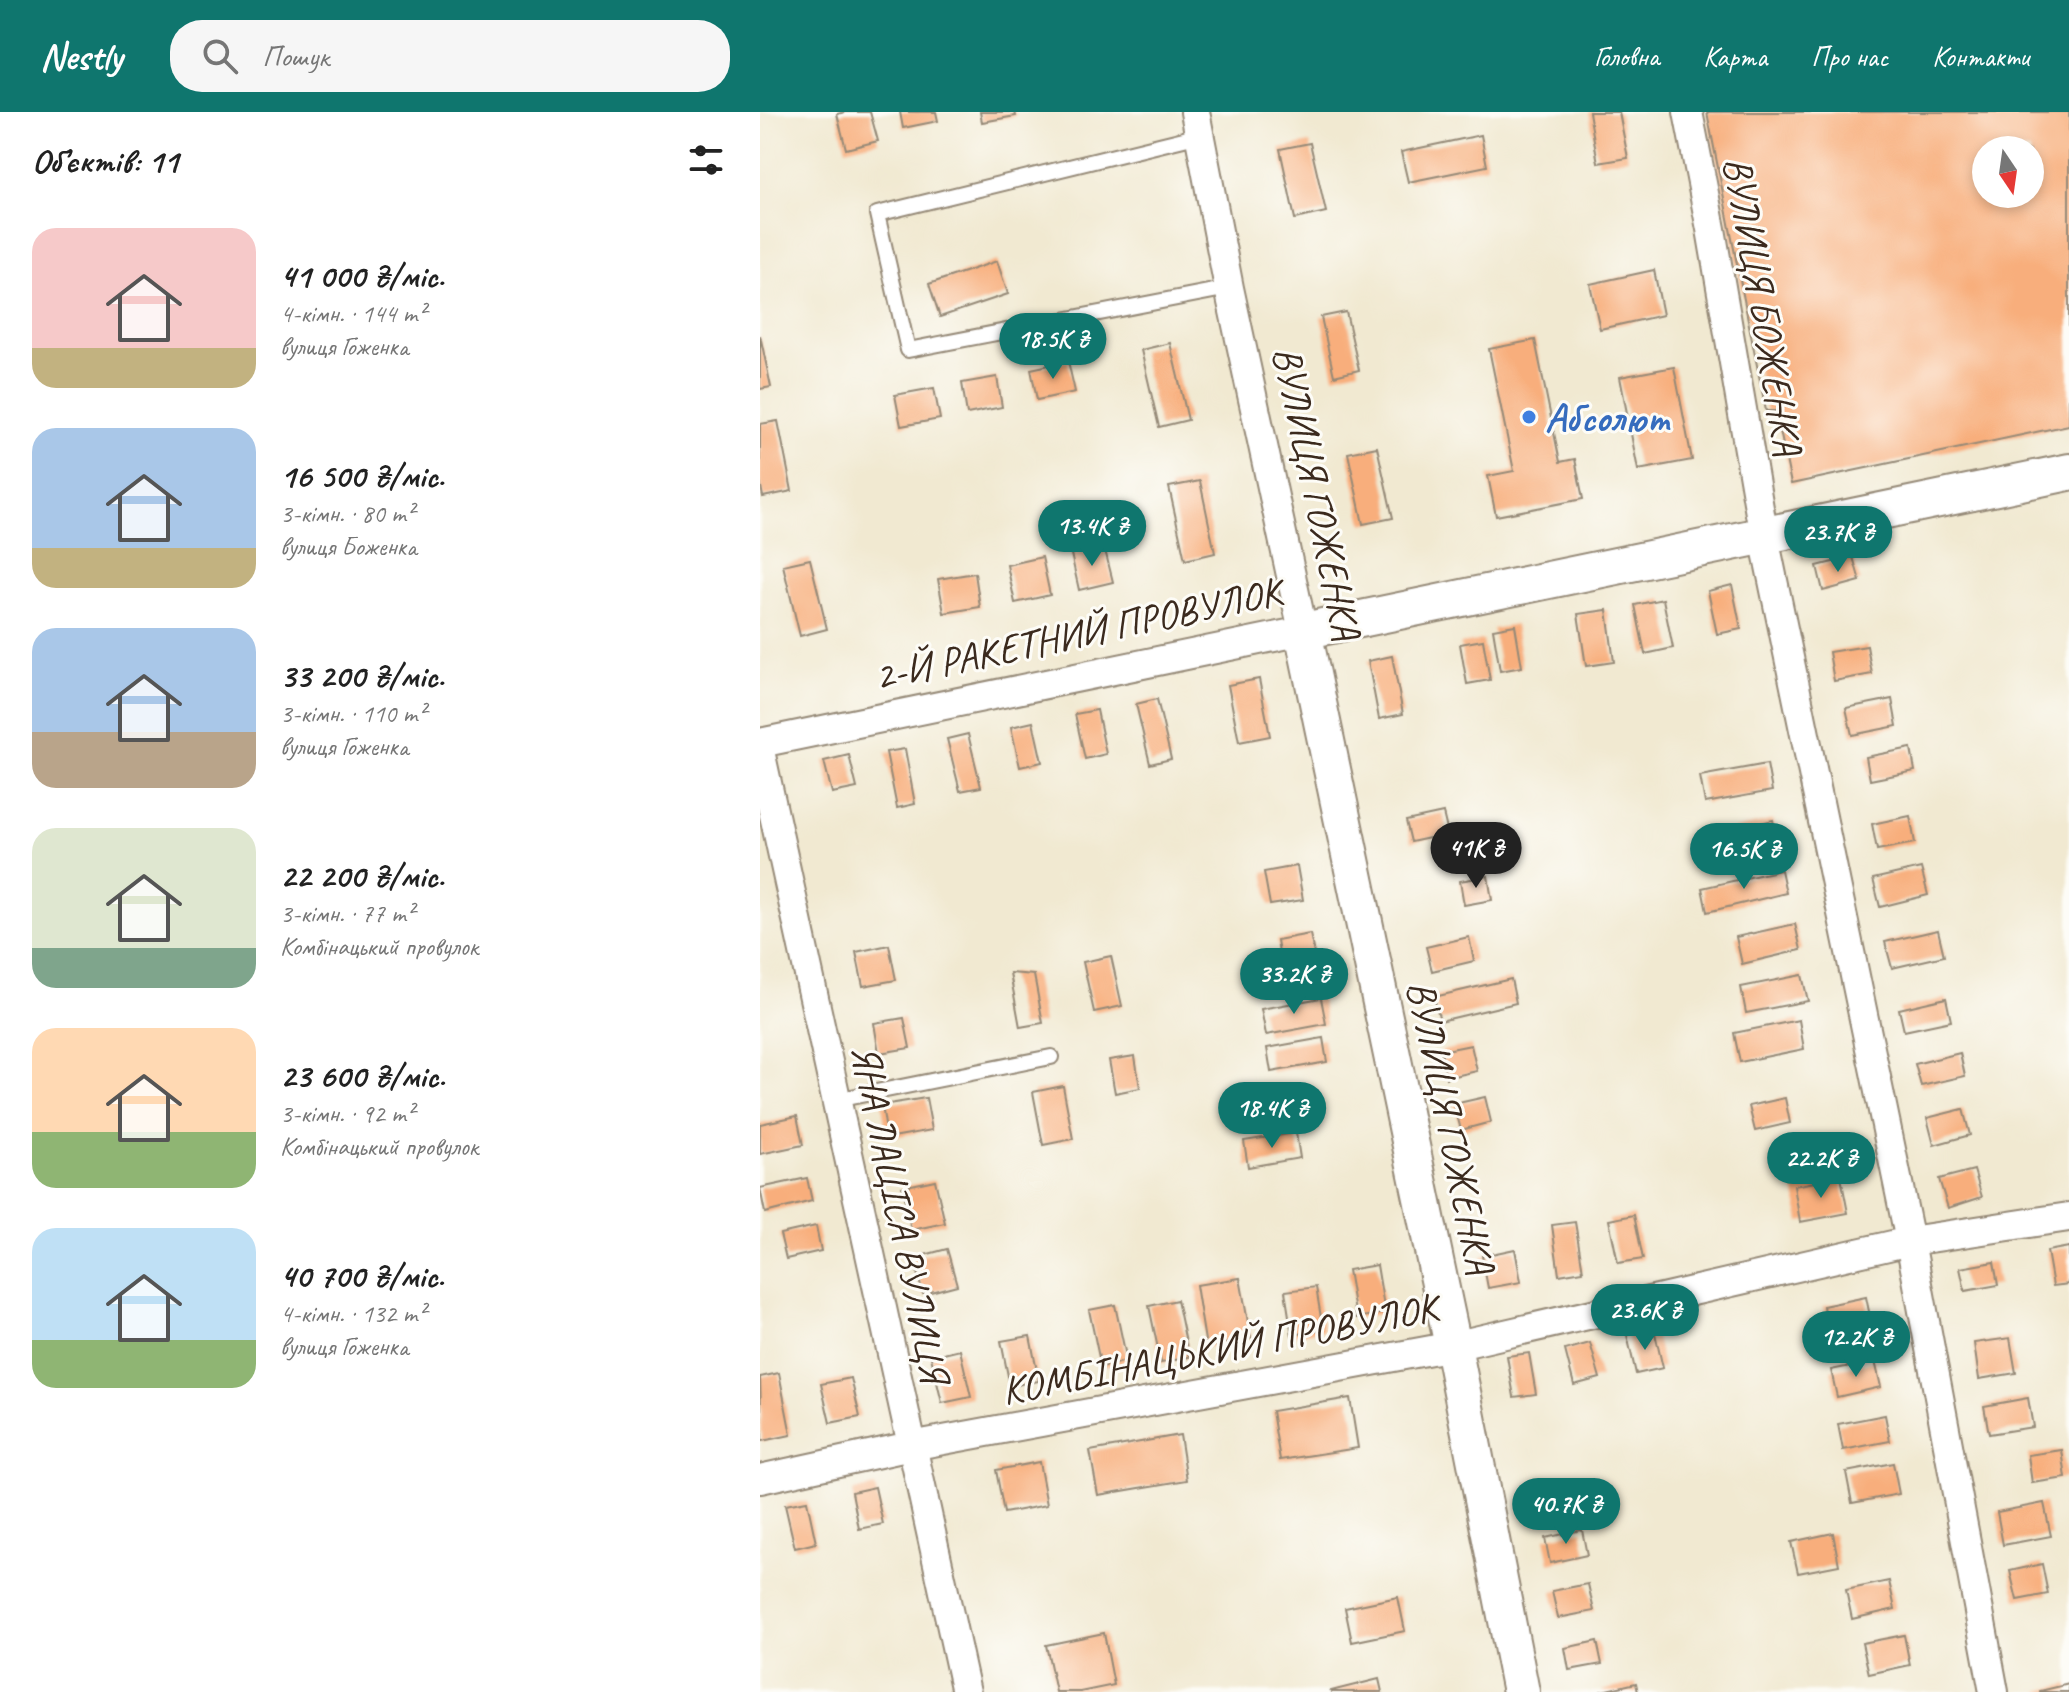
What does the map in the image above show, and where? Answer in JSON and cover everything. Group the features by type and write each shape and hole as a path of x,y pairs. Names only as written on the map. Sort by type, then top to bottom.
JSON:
{"street":[{"name":"ВУЛИЦЯ БОЖЕНКА","path":"1688,112 1764,537 1910,1241 1994,1692"},
{"name":"ВУЛИЦЯ ГОЖЕНКА","path":"1197,124 1453,1346 1521,1692"},
{"name":"2-Й РАКЕТНИЙ ПРОВУЛОК","path":"760,743 2069,472"},
{"name":"ЯНА ЛАЦІСА ВУЛИЦЯ","path":"760,751 966,1692"},
{"name":"КОМБІНАЦЬКИЙ ПРОВУЛОК","path":"760,1479 911,1446 1453,1346 1910,1241 2069,1217"}],"lane":[{"path":"1197,124 877,214 908,350 1229,288"},
{"path":"836,1100 1051,1057"}],"building":[{"path":"870,112 878,141 846,149 837,114"},
{"path":"900,112 936,112 938,121 903,128"},
{"path":"980,112 1015,112 1016,116 982,122"},
{"path":"1589,112 1619,112 1628,158 1598,163"},
{"path":"1707,112 2069,112 2069,425 1791,484 1776,411 1766,411"},
{"path":"1481,135 1487,166 1408,182 1401,152"},
{"path":"1310,143 1326,212 1295,219 1280,149"},
{"path":"997,261 1008,294 940,317 929,284"},
{"path":"1654,270 1663,315 1600,329 1590,284"},
{"path":"1346,312 1359,370 1334,376 1321,317"},
{"path":"760,335 771,387 760,389"},
{"path":"1535,340 1560,462 1575,459 1583,499 1496,516 1488,476 1514,471 1489,349"},
{"path":"1170,343 1188,420 1159,427 1141,350"},
{"path":"1068,361 1075,392 1037,400 1031,369"},
{"path":"1674,367 1692,460 1638,470 1620,377"},
{"path":"997,377 1002,407 967,414 962,383"},
{"path":"934,388 940,419 901,426 895,395"},
{"path":"778,421 792,491 763,497 760,424"},
{"path":"1377,447 1393,518 1363,524 1348,453"},
{"path":"1200,481 1215,553 1185,560 1169,487"},
{"path":"1104,546 1113,582 1079,590 1071,554"},
{"path":"1042,557 1050,595 1015,603 1007,565"},
{"path":"1853,557 1860,581 1823,591 1817,566"},
{"path":"810,559 827,629 800,636 783,565"},
{"path":"975,573 980,607 944,613 938,579"},
{"path":"1732,585 1741,629 1717,634 1708,591"},
{"path":"1663,599 1673,648 1645,654 1635,605"},
{"path":"1607,610 1614,662 1586,666 1578,614"},
{"path":"1515,625 1522,667 1500,671 1493,629"},
{"path":"1483,640 1490,680 1467,684 1460,644"},
{"path":"1867,646 1872,674 1834,681 1829,652"},
{"path":"1392,656 1403,714 1379,719 1368,661"},
{"path":"1259,679 1270,736 1239,742 1228,685"},
{"path":"1157,699 1171,759 1150,764 1136,704"},
{"path":"1892,699 1897,726 1852,735 1846,708"},
{"path":"1097,710 1106,754 1085,759 1075,714"},
{"path":"1033,722 1042,762 1020,767 1011,727"},
{"path":"968,734 981,787 960,791 947,739"},
{"path":"1911,748 1915,771 1870,780 1866,757"},
{"path":"905,749 915,804 897,808 886,752"},
{"path":"849,755 857,788 832,793 824,761"},
{"path":"1767,764 1772,791 1705,803 1700,776"},
{"path":"1443,813 1448,834 1411,842 1406,821"},
{"path":"1910,816 1915,843 1877,850 1872,824"},
{"path":"1773,820 1778,843 1721,856 1715,834"},
{"path":"1297,866 1303,900 1270,905 1264,872"},
{"path":"1921,868 1928,895 1880,907 1873,879"},
{"path":"1781,870 1786,893 1707,912 1702,888"},
{"path":"1488,876 1492,900 1464,905 1460,881"},
{"path":"1795,924 1801,950 1742,964 1736,937"},
{"path":"1938,930 1944,956 1892,968 1885,942"},
{"path":"1310,934 1315,959 1281,965 1277,940"},
{"path":"1469,937 1474,961 1432,971 1426,947"},
{"path":"889,945 896,980 863,986 856,952"},
{"path":"1111,956 1122,1006 1094,1012 1083,962"},
{"path":"1010,973 1034,975 1043,1023 1020,1027"},
{"path":"1802,975 1808,1001 1746,1013 1741,987"},
{"path":"1511,979 1516,1003 1440,1021 1434,997"},
{"path":"1321,998 1326,1024 1266,1035 1261,1009"},
{"path":"1946,998 1951,1021 1904,1031 1899,1009"},
{"path":"904,1018 910,1048 879,1053 874,1023"},
{"path":"1799,1020 1804,1049 1740,1062 1734,1033"},
{"path":"1323,1038 1327,1062 1271,1072 1267,1048"},
{"path":"1471,1045 1477,1071 1446,1078 1441,1051"},
{"path":"1960,1053 1965,1076 1921,1086 1915,1064"},
{"path":"1135,1056 1140,1088 1115,1093 1109,1060"},
{"path":"1063,1086 1073,1139 1043,1145 1033,1092"},
{"path":"1485,1097 1491,1122 1461,1130 1454,1104"},
{"path":"926,1098 932,1130 887,1138 882,1105"},
{"path":"1785,1098 1790,1123 1755,1131 1749,1106"},
{"path":"1963,1109 1970,1135 1934,1145 1927,1118"},
{"path":"797,1116 803,1145 760,1154 760,1124"},
{"path":"1296,1133 1300,1158 1248,1167 1244,1141"},
{"path":"1834,1136 1840,1163 1800,1171 1795,1145"},
{"path":"1974,1170 1982,1197 1948,1208 1939,1179"},
{"path":"1841,1177 1848,1213 1800,1222 1794,1186"},
{"path":"807,1178 812,1201 765,1213 760,1188"},
{"path":"935,1180 945,1223 911,1230 902,1187"},
{"path":"1634,1215 1643,1259 1618,1263 1609,1220"},
{"path":"1575,1222 1583,1271 1559,1275 1552,1225"},
{"path":"816,1226 821,1251 786,1259 780,1234"},
{"path":"2069,1247 2069,1284 2053,1286 2047,1251"},
{"path":"947,1249 957,1285 923,1294 913,1258"},
{"path":"1515,1249 1521,1282 1488,1288 1482,1256"},
{"path":"1994,1262 1998,1285 1965,1291 1960,1268"},
{"path":"1377,1265 1385,1313 1356,1318 1348,1270"},
{"path":"1240,1278 1251,1339 1206,1347 1196,1285"},
{"path":"1316,1287 1323,1330 1292,1335 1285,1291"},
{"path":"1866,1297 1873,1331 1830,1340 1823,1306"},
{"path":"1177,1300 1189,1357 1161,1363 1149,1306"},
{"path":"1115,1305 1127,1361 1101,1367 1089,1310"},
{"path":"1654,1329 1663,1368 1636,1374 1627,1335"},
{"path":"1030,1336 1039,1381 1010,1386 1001,1341"},
{"path":"2010,1338 2016,1373 1979,1379 1974,1343"},
{"path":"1590,1343 1600,1378 1574,1385 1565,1350"},
{"path":"960,1350 971,1397 942,1403 931,1357"},
{"path":"1529,1353 1536,1394 1514,1397 1507,1356"},
{"path":"1875,1361 1881,1387 1837,1397 1831,1370"},
{"path":"779,1373 791,1435 762,1441 760,1377"},
{"path":"851,1378 860,1417 830,1423 821,1384"},
{"path":"1350,1398 1358,1448 1280,1460 1272,1411"},
{"path":"2028,1398 2033,1427 1989,1434 1984,1406"},
{"path":"1885,1415 1890,1441 1843,1450 1838,1424"},
{"path":"1180,1435 1187,1480 1098,1495 1090,1451"},
{"path":"2062,1450 2066,1478 2032,1483 2028,1455"},
{"path":"1039,1462 1047,1505 1004,1513 996,1470"},
{"path":"1893,1463 1899,1494 1852,1503 1846,1472"},
{"path":"875,1487 883,1524 859,1529 852,1492"},
{"path":"807,1501 816,1543 795,1548 785,1505"},
{"path":"2044,1503 2051,1536 2003,1545 1997,1512"},
{"path":"1582,1530 1587,1555 1550,1563 1545,1538"},
{"path":"1833,1533 1839,1565 1798,1573 1791,1542"},
{"path":"2042,1564 2048,1594 2017,1600 2010,1571"},
{"path":"1889,1581 1895,1609 1852,1619 1846,1590"},
{"path":"1588,1584 1594,1611 1558,1618 1552,1591"},
{"path":"1398,1597 1405,1631 1352,1642 1345,1608"},
{"path":"1104,1633 1114,1685 1080,1692 1056,1692 1046,1645"},
{"path":"1904,1635 1910,1665 1869,1674 1862,1643"},
{"path":"1597,1641 1602,1664 1569,1670 1565,1648"},
{"path":"1379,1679 1382,1692 1331,1691"},
{"path":"1636,1683 1638,1692 1602,1691"},
{"path":"2069,1684 2069,1692 2040,1692 2040,1691"}],"place":[{"name":"Абсолют","path":"1529,417"}]}
